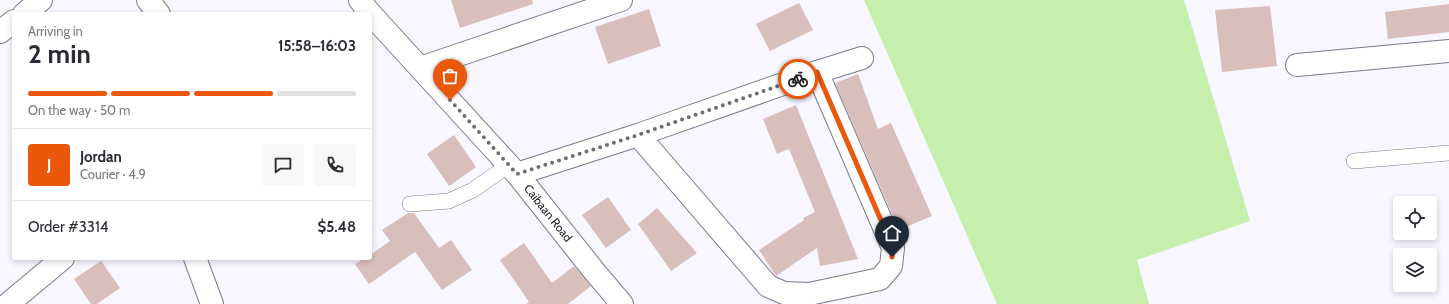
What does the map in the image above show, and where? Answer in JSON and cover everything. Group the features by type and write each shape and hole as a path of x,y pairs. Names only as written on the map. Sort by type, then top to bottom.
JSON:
{"street":[{"path":"26,12 41,0"},
{"path":"148,0 157,12"},
{"path":"420,68 621,0"},
{"name":"Caibaan Road","path":"372,17 513,169 622,304"},
{"path":"0,32 12,23"},
{"path":"1297,65 1449,51"},
{"path":"513,169 638,135 817,72 862,58"},
{"path":"638,135 768,286 784,293 809,294 880,279 891,266 893,248 817,72"},
{"path":"8,304 61,260"},
{"path":"196,260 212,304"}],"lane":[{"path":"1354,161 1449,153"},
{"path":"410,204 449,201 513,169"}],"green space":[{"path":"864,0 1184,0 1250,221 1137,260 1149,304 997,304"}],"building":[{"path":"451,0 532,0 533,4 460,28"},
{"path":"799,3 813,30 770,51 756,24"},
{"path":"1449,4 1449,32 1388,39 1385,12"},
{"path":"1270,6 1277,66 1222,72 1215,10"},
{"path":"649,9 661,46 608,64 595,27"},
{"path":"858,74 878,129 891,123 932,216 899,230 835,83"},
{"path":"796,105 858,259 820,266 817,248 776,276 759,250 804,220 803,218 815,212 789,149 777,154 763,119"},
{"path":"454,135 476,167 449,186 427,154"},
{"path":"608,197 631,230 606,248 582,215"},
{"path":"657,208 697,253 671,271 638,224"},
{"path":"408,213 414,213 439,248 451,240 472,270 442,290 415,252 369,284 355,264 362,260 372,260 372,254 390,241 382,230"},
{"path":"524,243 552,283 574,266 591,286 568,304 526,304 529,302 500,260"},
{"path":"101,261 120,288 97,304 91,304 74,279"}],"way so far":[{"path":"450,100 517,174 638,135 798,79"}],"route":[{"path":"798,79 817,72 893,248 892,257"}]}
